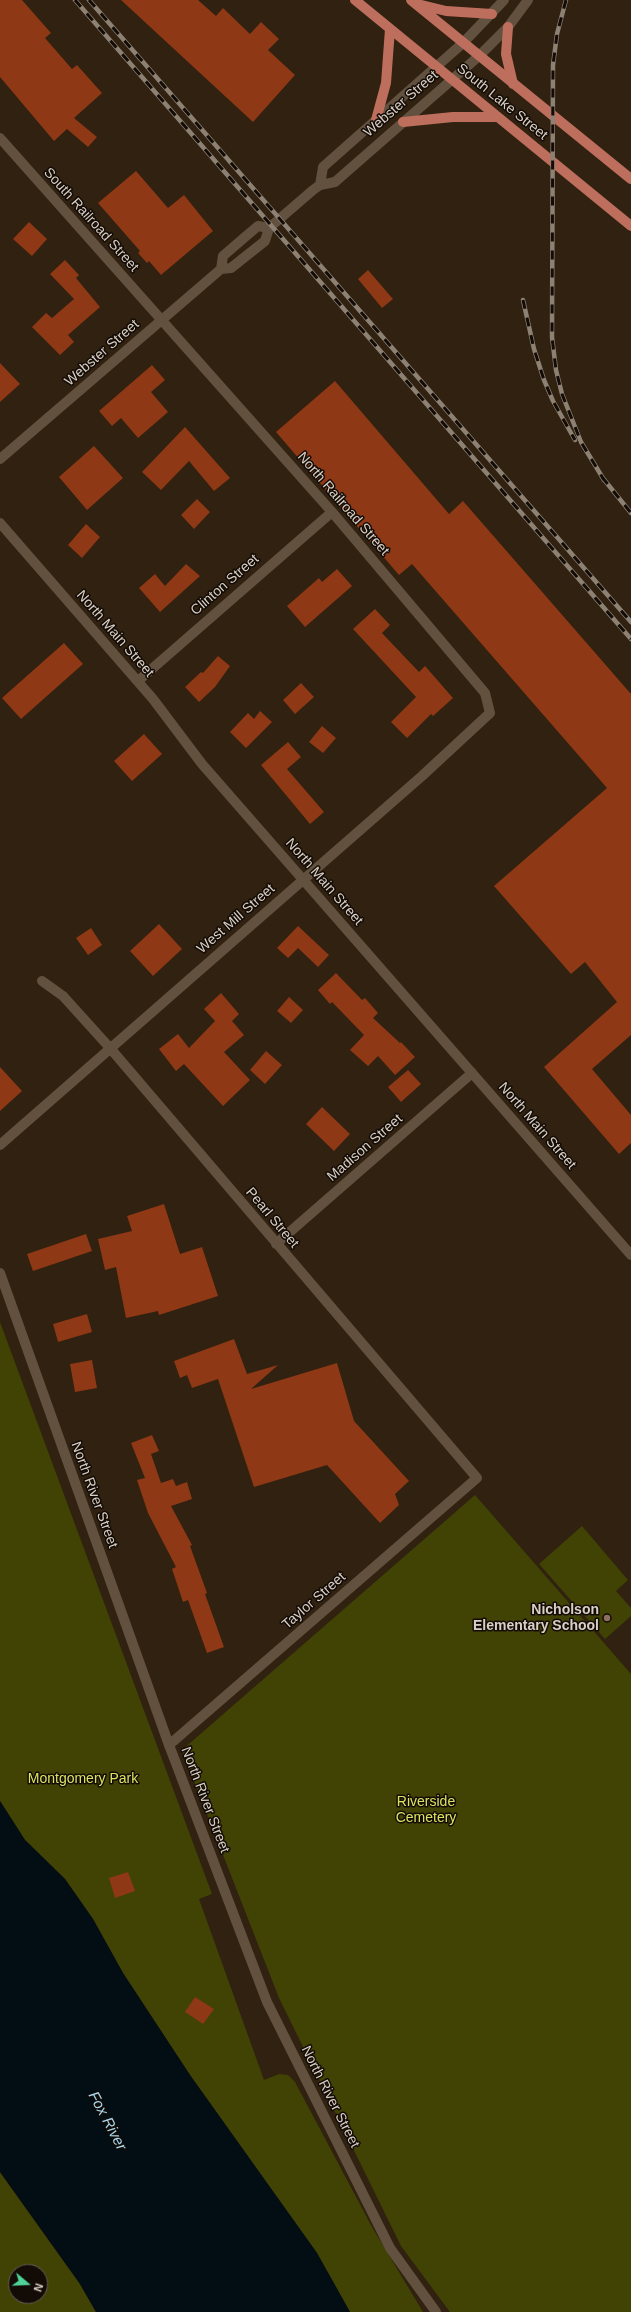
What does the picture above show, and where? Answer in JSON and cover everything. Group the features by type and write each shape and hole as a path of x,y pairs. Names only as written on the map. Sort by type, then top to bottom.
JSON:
{"main road":[{"name":"South Lake Street","path":"355,0 631,226"},
{"name":"South Lake Street","path":"413,2 631,179"},
{"path":"413,2 446,11 492,14"},
{"path":"508,27 506,54 513,84"},
{"path":"376,120 386,82 390,29"},
{"path":"403,122 453,116 498,117"}],"street":[{"name":"Webster Street","path":"320,185 323,167 435,66 464,43 504,0"},
{"name":"Webster Street","path":"0,459 221,269 231,268 265,242 269,228 320,185 335,182 479,56 508,27 528,0"},
{"name":"South Railroad Street","path":"0,138 161,320"},
{"name":"Webster Street","path":"221,269 223,256 258,226 269,228"},
{"name":"North Railroad Street","path":"161,320 332,512 485,693 490,714"},
{"name":"Clinton Street","path":"138,681 332,512"},
{"name":"North Main Street","path":"0,524 138,681 202,764 631,1255"},
{"name":"West Mill Street","path":"0,1145 422,776 490,714"},
{"name":"Pearl Street","path":"42,981 63,996 110,1048 477,1478"},
{"name":"Madison Street","path":"276,1244 472,1072"},
{"name":"North River Street","path":"0,1273 169,1745 267,2002 390,2248 436,2312"},
{"name":"Taylor Street","path":"169,1745 477,1478"}],"green space":[{"name":"Montgomery Park","path":"0,1322 212,1894 199,1899 264,2080 279,2074 288,2075 295,2082 372,2227 423,2312 350,2312 317,2253 190,2075 123,1973 93,1919 65,1879 25,1840 0,1801"},
{"name":"Riverside Cemetery","path":"475,1495 631,1674 631,2312 450,2312 401,2246 279,1998 182,1750"},
{"path":"582,1526 628,1580 616,1591 631,1608 631,1616 605,1639 539,1564"},
{"path":"0,2172 80,2284 96,2312 0,2312"}],"water":[{"name":"Fox River","path":"0,1801 25,1840 65,1879 93,1919 123,1973 190,2075 317,2253 350,2312 96,2312 80,2284 0,2172"}],"building":[{"path":"0,0 22,0 51,33 45,38 72,69 77,65 102,93 74,118 97,137 88,147 67,129 54,141 0,77"},
{"path":"121,0 198,0 216,16 223,8 250,34 261,22 279,39 268,50 295,75 253,122"},
{"path":"136,171 168,208 184,195 213,231 161,275 149,261 147,263 138,253 140,251 98,203"},
{"path":"29,222 47,239 32,256 13,239"},
{"path":"65,260 79,275 76,278 100,307 68,335 74,342 60,355 32,327 46,313 52,318 74,299 50,274"},
{"path":"368,270 393,299 382,308 358,279"},
{"path":"0,363 20,384 0,402"},
{"path":"152,365 165,380 151,392 168,412 138,438 121,418 112,426 99,411"},
{"path":"335,381 449,514 463,501 631,694 631,1035 592,1069 631,1115 631,1143 619,1154 544,1067 617,1002 585,962 571,974 494,886 607,788 412,564 399,575 276,432"},
{"path":"185,427 230,478 214,491 189,461 161,490 142,472"},
{"path":"94,446 123,478 87,510 59,477"},
{"path":"197,499 210,512 194,529 181,515"},
{"path":"86,524 100,537 82,558 68,545"},
{"path":"186,564 200,576 160,612 139,588 155,574 165,586"},
{"path":"337,569 352,586 305,627 287,606 319,578 322,582"},
{"path":"375,609 390,625 382,633 419,672 425,666 453,698 433,716 431,714 407,738 391,722 416,697 353,629"},
{"path":"64,643 83,664 21,719 2,698"},
{"path":"218,656 230,666 215,687 199,702 185,687 201,672 203,673"},
{"path":"301,683 314,697 295,714 283,700"},
{"path":"260,711 272,722 246,748 230,732 248,713 254,719"},
{"path":"322,726 336,738 323,753 309,742"},
{"path":"144,734 162,754 132,781 114,761"},
{"path":"288,742 301,757 287,769 324,812 310,824 261,765"},
{"path":"159,924 182,949 153,976 130,951"},
{"path":"298,926 329,955 318,967 298,948 288,958 277,948"},
{"path":"91,928 102,945 88,955 76,938"},
{"path":"336,973 362,1000 365,998 378,1013 373,1018 400,1043 401,1042 415,1057 395,1075 378,1056 368,1066 350,1050 364,1035 332,1002 330,1004 318,990"},
{"path":"221,993 239,1014 232,1021 244,1035 224,1052 250,1080 223,1106 184,1064 176,1071 159,1049 178,1034 189,1048 215,1021 204,1009"},
{"path":"289,997 303,1010 291,1023 277,1011"},
{"path":"266,1051 282,1065 265,1084 250,1070"},
{"path":"0,1067 22,1091 0,1111"},
{"path":"408,1070 421,1084 401,1102 388,1087"},
{"path":"322,1107 350,1134 334,1151 306,1124"},
{"path":"164,1204 180,1254 202,1247 218,1296 159,1315 158,1311 126,1318 116,1267 105,1270 98,1239 132,1231 127,1216"},
{"path":"86,1234 92,1251 33,1271 27,1254"},
{"path":"87,1314 92,1332 58,1342 53,1324"},
{"path":"234,1339 247,1374 278,1365 251,1389 337,1363 354,1421 409,1481 395,1494 399,1505 380,1523 327,1465 254,1487 218,1379 192,1388 187,1375 180,1378 174,1361"},
{"path":"92,1360 97,1388 75,1392 70,1364"},
{"path":"152,1435 159,1451 151,1454 161,1483 173,1479 176,1486 187,1482 192,1499 171,1506 192,1545 190,1546 207,1593 205,1594 224,1647 207,1653 188,1600 183,1602 172,1569 176,1567 148,1513 137,1480 145,1478 131,1443"},
{"path":"128,1872 135,1891 115,1898 109,1878"},
{"path":"195,1997 214,2009 203,2024 185,2012"}],"railway":[{"path":"75,0 631,639"},
{"path":"89,0 631,622"},
{"path":"566,0 557,34 553,65 552,337 556,370 562,394 581,442 604,480"},
{"path":"523,300 534,349 544,380 553,401 575,440"},
{"path":"602,477 631,513"}],"place":[{"name":"Nicholson Elementary School","path":"607,1618"}]}
